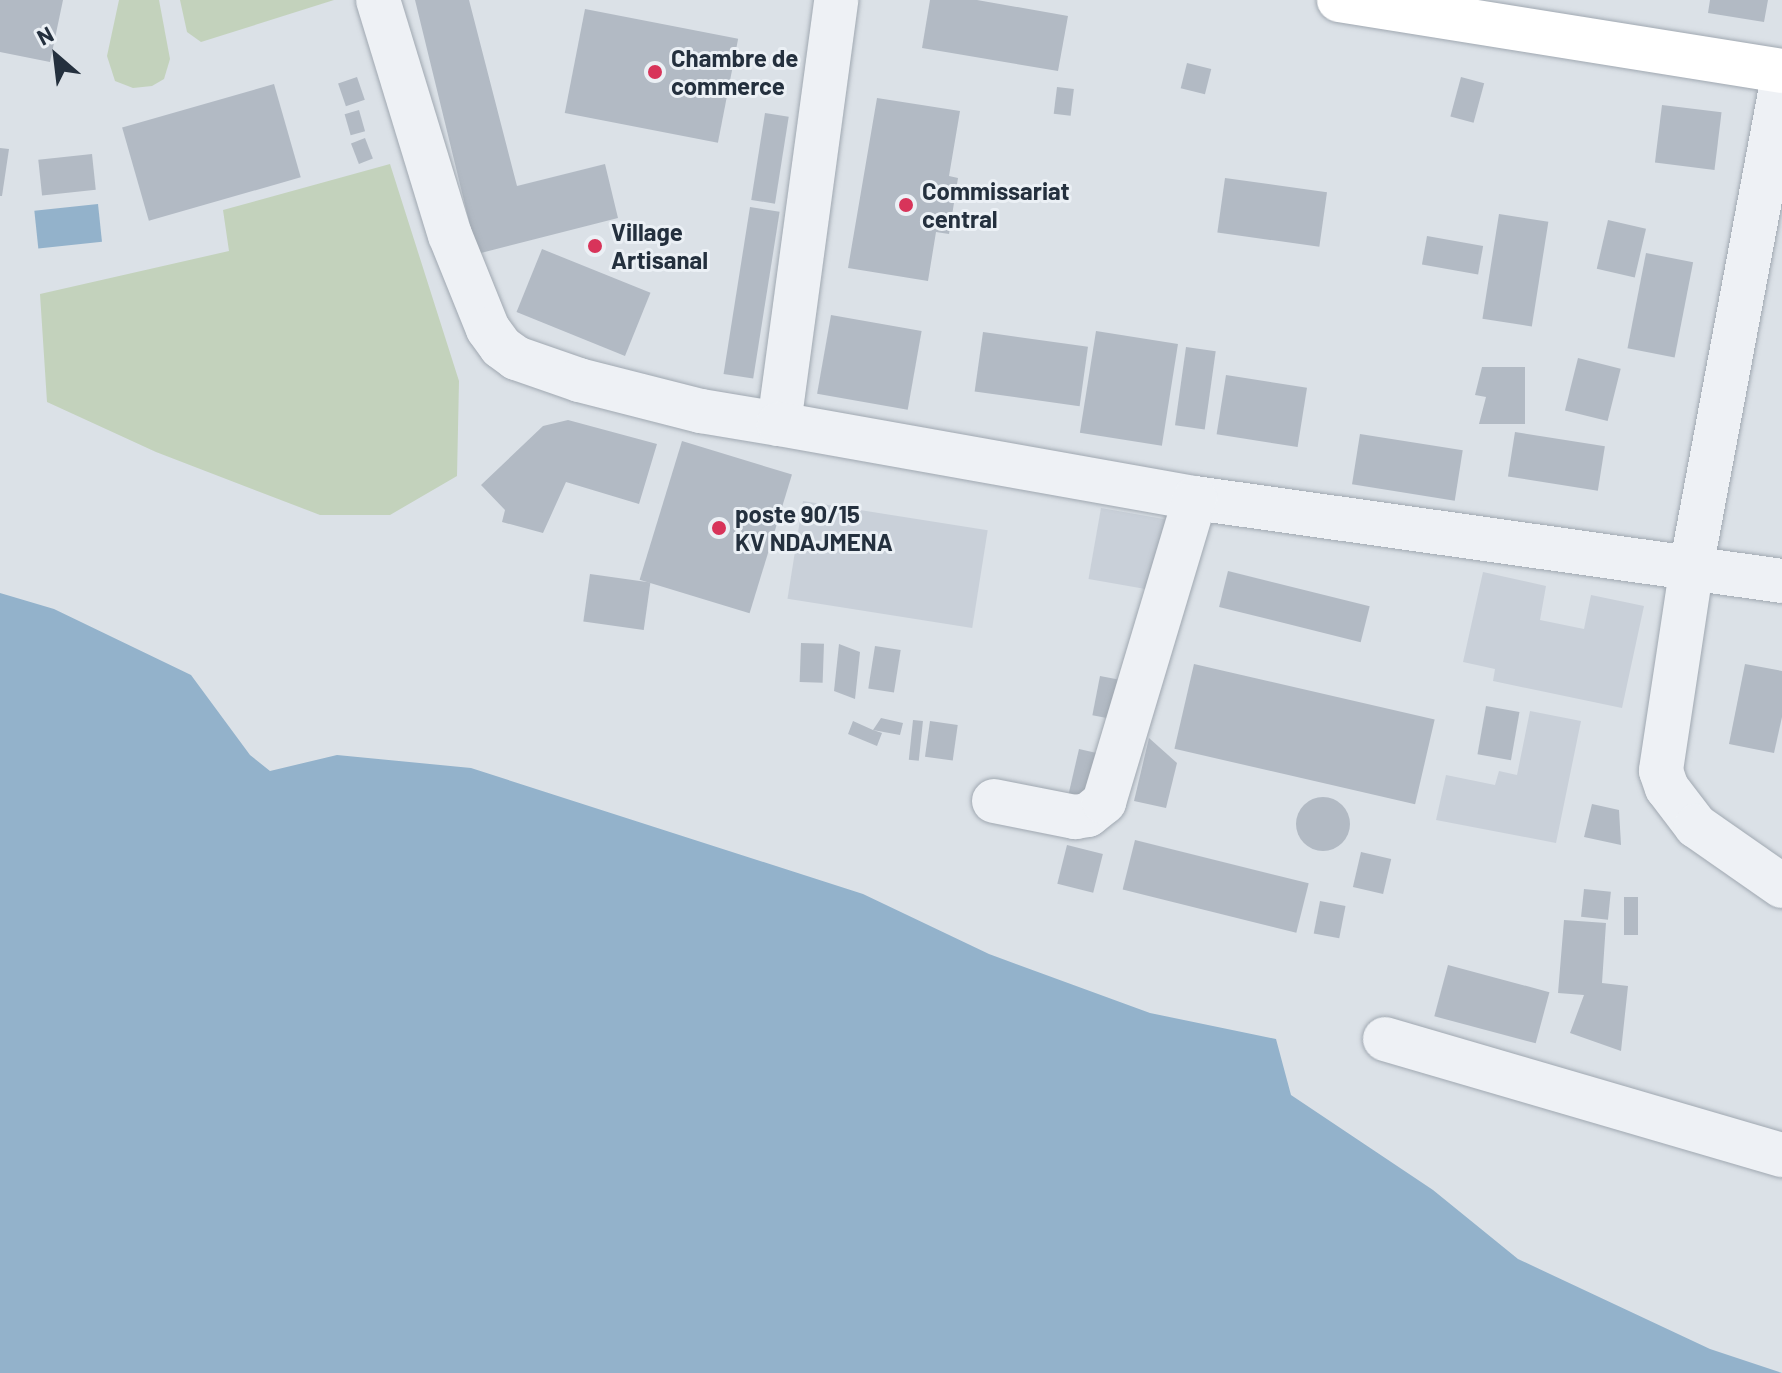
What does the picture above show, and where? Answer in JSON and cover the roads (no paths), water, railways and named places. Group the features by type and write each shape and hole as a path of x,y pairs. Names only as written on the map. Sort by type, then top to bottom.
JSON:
{"main road":[{"path":"1339,0 1782,71"}],"street":[{"path":"378,0 450,235 488,329 501,347 516,358 579,380 701,411 1195,498 1692,565 1782,581"},
{"path":"779,424 836,0"},
{"path":"1782,82 1692,565 1661,771 1667,788 1696,826 1782,886"},
{"path":"994,801 1075,817 1088,815 1104,802 1195,498"},
{"path":"1385,1039 1782,1155"}],"water":[{"path":"98,204 102,242 38,248 34,211"},
{"path":"0,593 54,609 191,675 250,755 270,771 337,755 471,768 863,894 989,954 1150,1013 1276,1039 1291,1095 1433,1190 1518,1259 1710,1349 1782,1373 0,1373"}],"place":[{"name":"Chambre de commerce","path":"655,72"},
{"name":"Commissariat central","path":"906,205"},
{"name":"Village Artisanal","path":"595,246"},
{"name":"poste 90/15 KV NDAJMENA","path":"719,528"}]}
